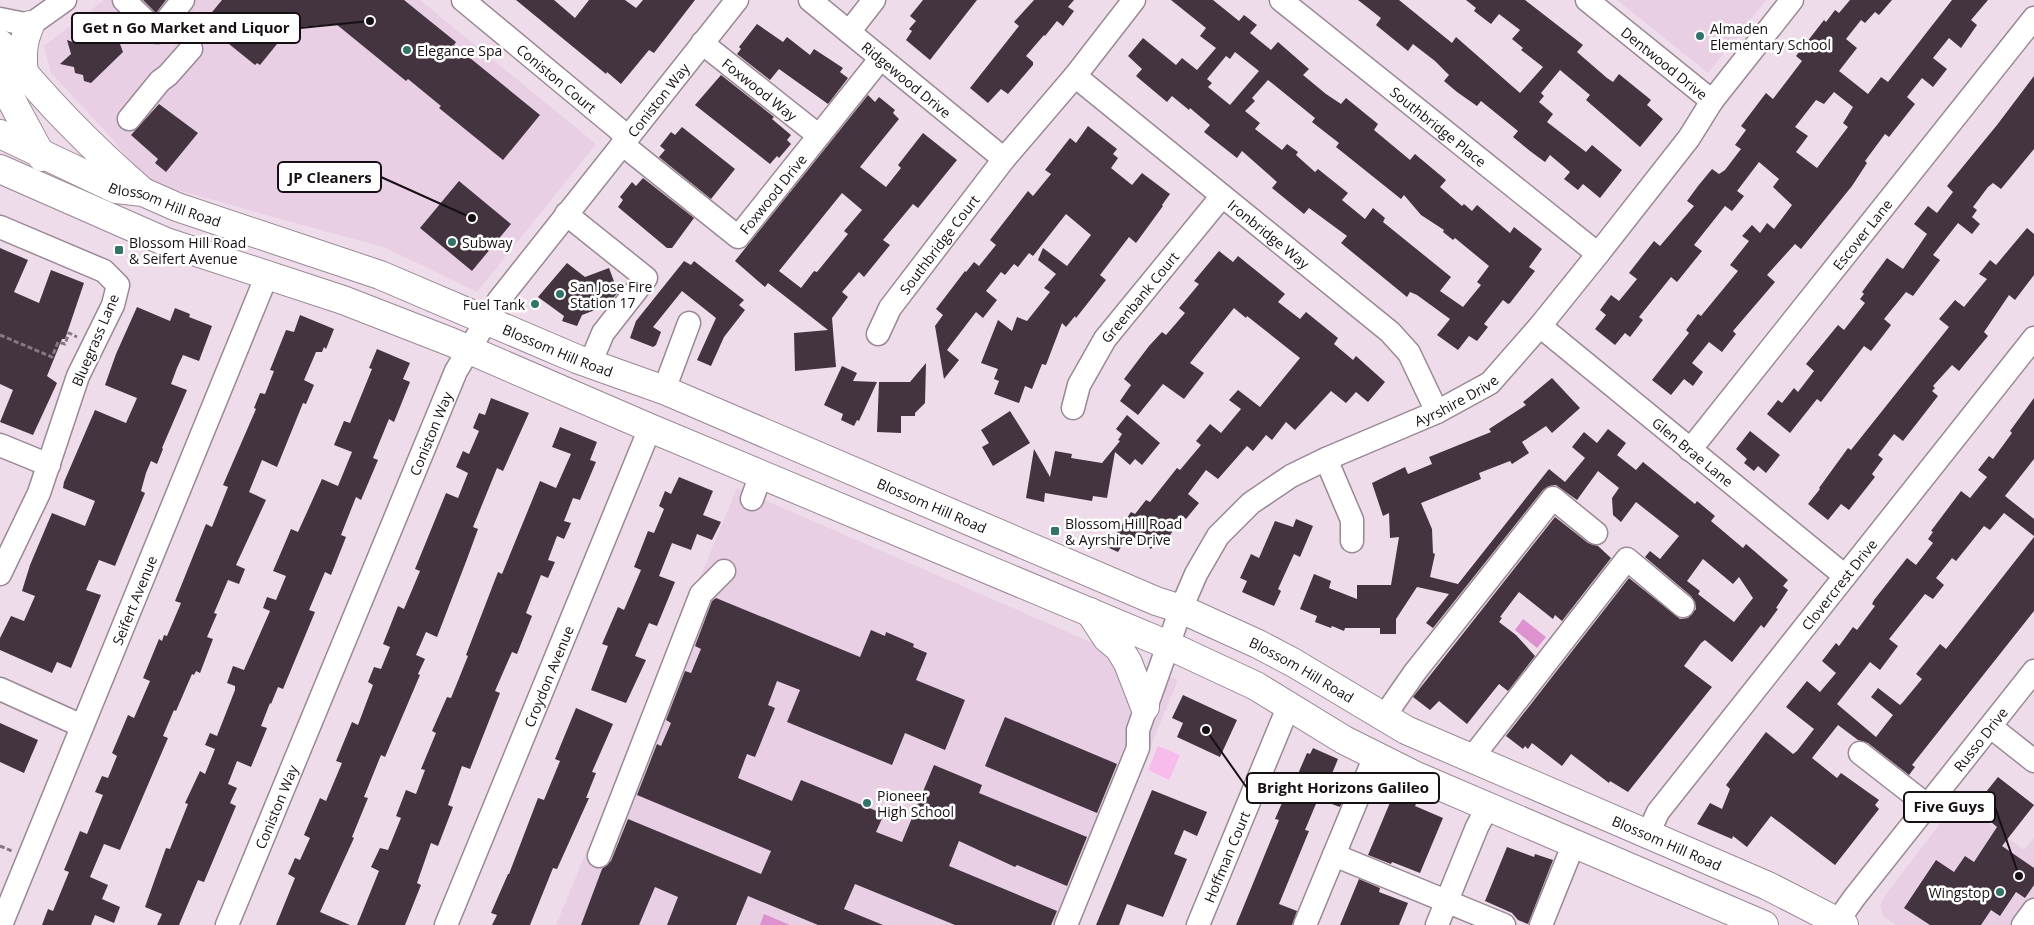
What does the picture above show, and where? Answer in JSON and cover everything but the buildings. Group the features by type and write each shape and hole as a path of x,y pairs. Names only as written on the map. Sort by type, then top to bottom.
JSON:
{"main road":[{"path":"12,77 30,25"},
{"path":"0,44 42,156 46,190"},
{"path":"12,77 143,192"},
{"name":"Blossom Hill Road","path":"0,134 42,156 116,189 143,192 177,207 380,275 590,364 664,390 1156,601 1181,609 1294,663 1383,718 1471,759 1768,886 1839,924"},
{"path":"0,170 166,242 343,300 469,349 650,428 1168,645 1248,682 1289,705 1344,740 1375,756 1764,925"},
{"path":"1090,612 1107,638 1119,648 1128,663 1145,707"},
{"path":"1488,806 1500,798 1523,797 1536,786"}],"street":[{"path":"0,19 30,25 65,0"},
{"path":"124,0 157,32 183,0"},
{"name":"Coniston Court","path":"463,0 625,140"},
{"name":"Coniston Way","path":"227,925 456,371 499,300 737,0"},
{"name":"Ridgewood Drive","path":"810,0 1004,159"},
{"path":"849,32 874,0"},
{"path":"1004,159 1075,76 1134,0"},
{"name":"Southbridge Place","path":"1281,0 1598,254"},
{"name":"Dentwood Drive","path":"1587,0 1712,101 1792,0"},
{"name":"Escover Lane","path":"1690,450 2034,18"},
{"name":"Foxwood Way","path":"702,44 818,135"},
{"path":"129,119 160,81 168,75 191,49"},
{"name":"Foxwood Drive","path":"625,140 738,237 881,58"},
{"name":"Ironbridge Way","path":"1075,76 1390,332 1409,354 1437,412"},
{"name":"Ayrshire Drive","path":"1066,925 1138,748 1138,730 1145,707 1181,609 1196,574 1218,536 1251,503 1291,476 1326,459 1437,412 1490,383 1540,326 1598,254 1689,138 1712,101"},
{"name":"Southbridge Court","path":"878,334 890,308 1004,159"},
{"name":"Greenbank Court","path":"1073,408 1078,385 1105,339 1222,196"},
{"path":"566,214 646,278 603,333 590,364"},
{"name":"Bluegrass Lane","path":"0,227 104,271 118,285 113,305 78,376 49,465 0,574"},
{"name":"Seifert Avenue","path":"1,925 267,275"},
{"path":"664,390 689,323"},
{"name":"Glen Brae Lane","path":"1540,326 1845,576"},
{"name":"Clovercrest Drive","path":"1648,834 1658,812 2034,338"},
{"name":"Croydon Avenue","path":"446,925 650,428"},
{"path":"0,445 49,465"},
{"path":"1326,459 1352,520 1352,541"},
{"path":"752,499 761,474"},
{"path":"1383,718 1415,672 1553,498 1596,533"},
{"path":"1471,759 1627,559 1683,606"},
{"path":"599,856 701,594 724,571"},
{"name":"Russo Drive","path":"1839,924 1928,806 2034,671"},
{"path":"0,688 82,726"},
{"name":"Hoffman Court","path":"1198,925 1289,705"},
{"path":"1991,727 2034,762"},
{"path":"1860,753 1928,806"},
{"path":"1305,925 1375,756"},
{"path":"1437,925 1477,827 1488,806"},
{"path":"1541,925 1574,843"},
{"path":"1334,855 1504,925"},
{"path":"2024,925 2034,910"}],"path":[{"path":"0,335 52,357 58,342 65,344 70,333 94,344"},
{"path":"0,846 12,851"}],"shaded area":[{"path":"104,0 420,0 596,144 477,292 386,248 148,182 108,134 51,73 44,46"},
{"name":"Almaden Elementary School","path":"1617,0 1766,0 1708,73"},
{"name":"Pioneer High School","path":"737,488 1178,680 1077,925 556,925"},
{"path":"1523,619 1546,637 1537,648 1515,630"},
{"path":"1158,746 1180,755 1169,780 1148,770"},
{"path":"1958,800 2024,850 2034,838 2034,925 1896,925 1883,916 1880,905 1884,897"},
{"path":"764,914 790,925 760,925"}],"place":[{"name":"Get n Go Market and Liquor","path":"370,21"},
{"name":"Almaden Elementary School","path":"1700,36"},
{"name":"Elegance Spa","path":"407,50"},
{"name":"JP Cleaners","path":"472,218"},
{"name":"Subway","path":"452,242"},
{"name":"Blossom Hill Road & Seifert Avenue","path":"119,250"},
{"name":"San Jose Fire Station 17","path":"560,294"},
{"name":"Fuel Tank","path":"535,304"},
{"name":"Blossom Hill Road & Ayrshire Drive","path":"1055,531"},
{"name":"Bright Horizons Galileo","path":"1206,730"},
{"name":"Pioneer High School","path":"867,803"},
{"name":"Five Guys","path":"2019,876"},
{"name":"Wingstop","path":"2000,892"}]}
